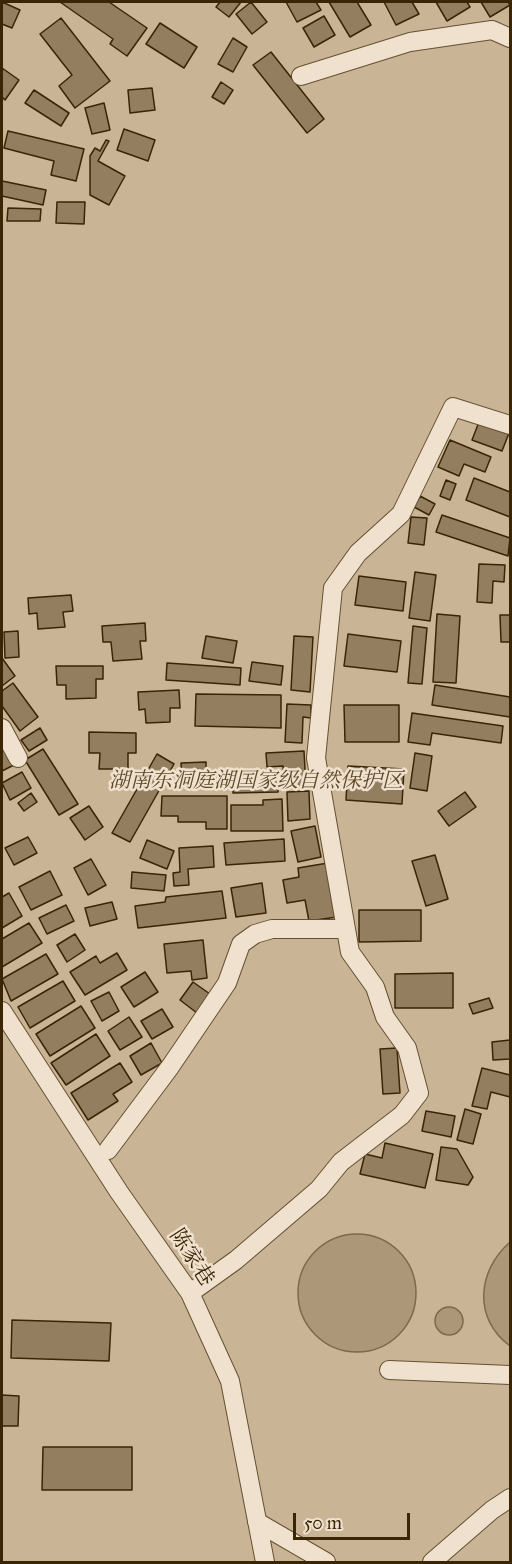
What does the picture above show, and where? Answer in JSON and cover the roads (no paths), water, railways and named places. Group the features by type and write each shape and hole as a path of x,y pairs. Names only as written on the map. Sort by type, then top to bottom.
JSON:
{"street":[{"path":"301,76 410,42 492,30 510,38"},
{"path":"190,1293 236,1260 319,1189 341,1162 402,1115 419,1093 407,1048 385,1017 375,987 350,952 316,758 333,588 358,553 401,514 453,407 510,425"},
{"path":"2,728 18,758"},
{"path":"108,1150 170,1067 227,983 241,944 255,934 272,929 346,929"},
{"name":"陈家巷","path":"2,1011 119,1192 190,1293 230,1381 265,1563"},
{"path":"388,1370 510,1375"},
{"path":"432,1563 492,1510 510,1498"},
{"path":"257,1522 326,1563"}],"park label":[{"name":"湖南东洞庭湖国家级自然保护区","path":"256,782"}]}
